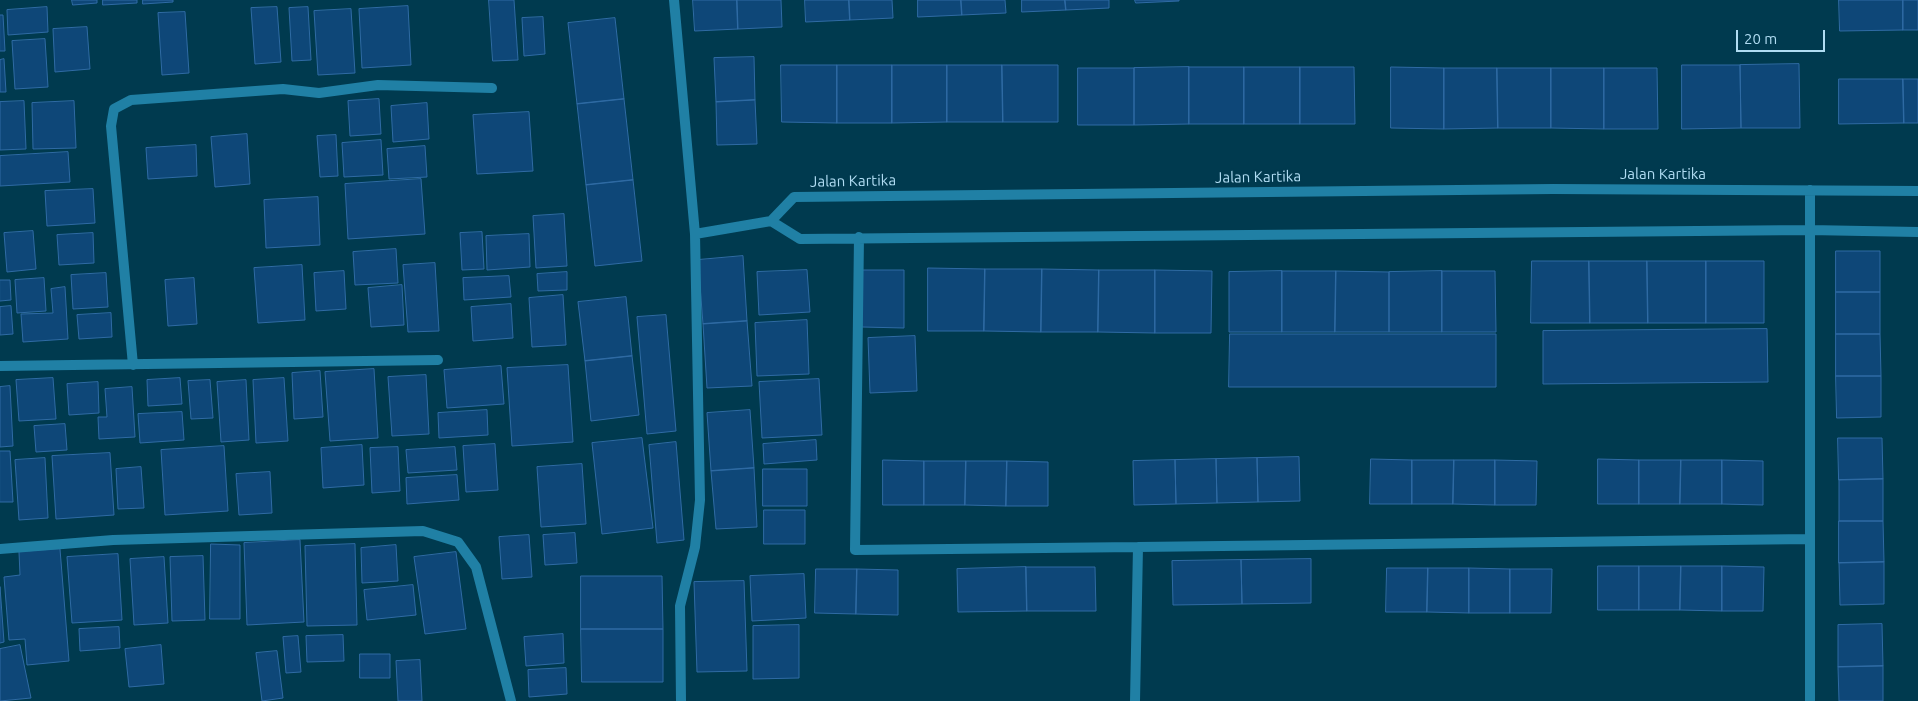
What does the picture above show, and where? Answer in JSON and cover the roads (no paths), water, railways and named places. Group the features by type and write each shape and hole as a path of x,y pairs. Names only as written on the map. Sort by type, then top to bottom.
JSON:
{"street":[{"path":"674,0 695,234 700,500 695,548 680,606 681,701"},
{"path":"133,365 111,126 114,109 131,100 273,90 319,93 378,85 492,88"},
{"name":"Jalan Kartika","path":"770,221 794,197 1553,189 1918,191"},
{"path":"1810,190 1810,701"},
{"path":"695,234 770,221 800,239 1809,230 1918,232"},
{"path":"859,237 854,550 1810,539"},
{"path":"0,366 438,360"},
{"path":"0,549 113,540 423,531 458,542 476,567 511,701"},
{"path":"1135,701 1138,547"}]}
